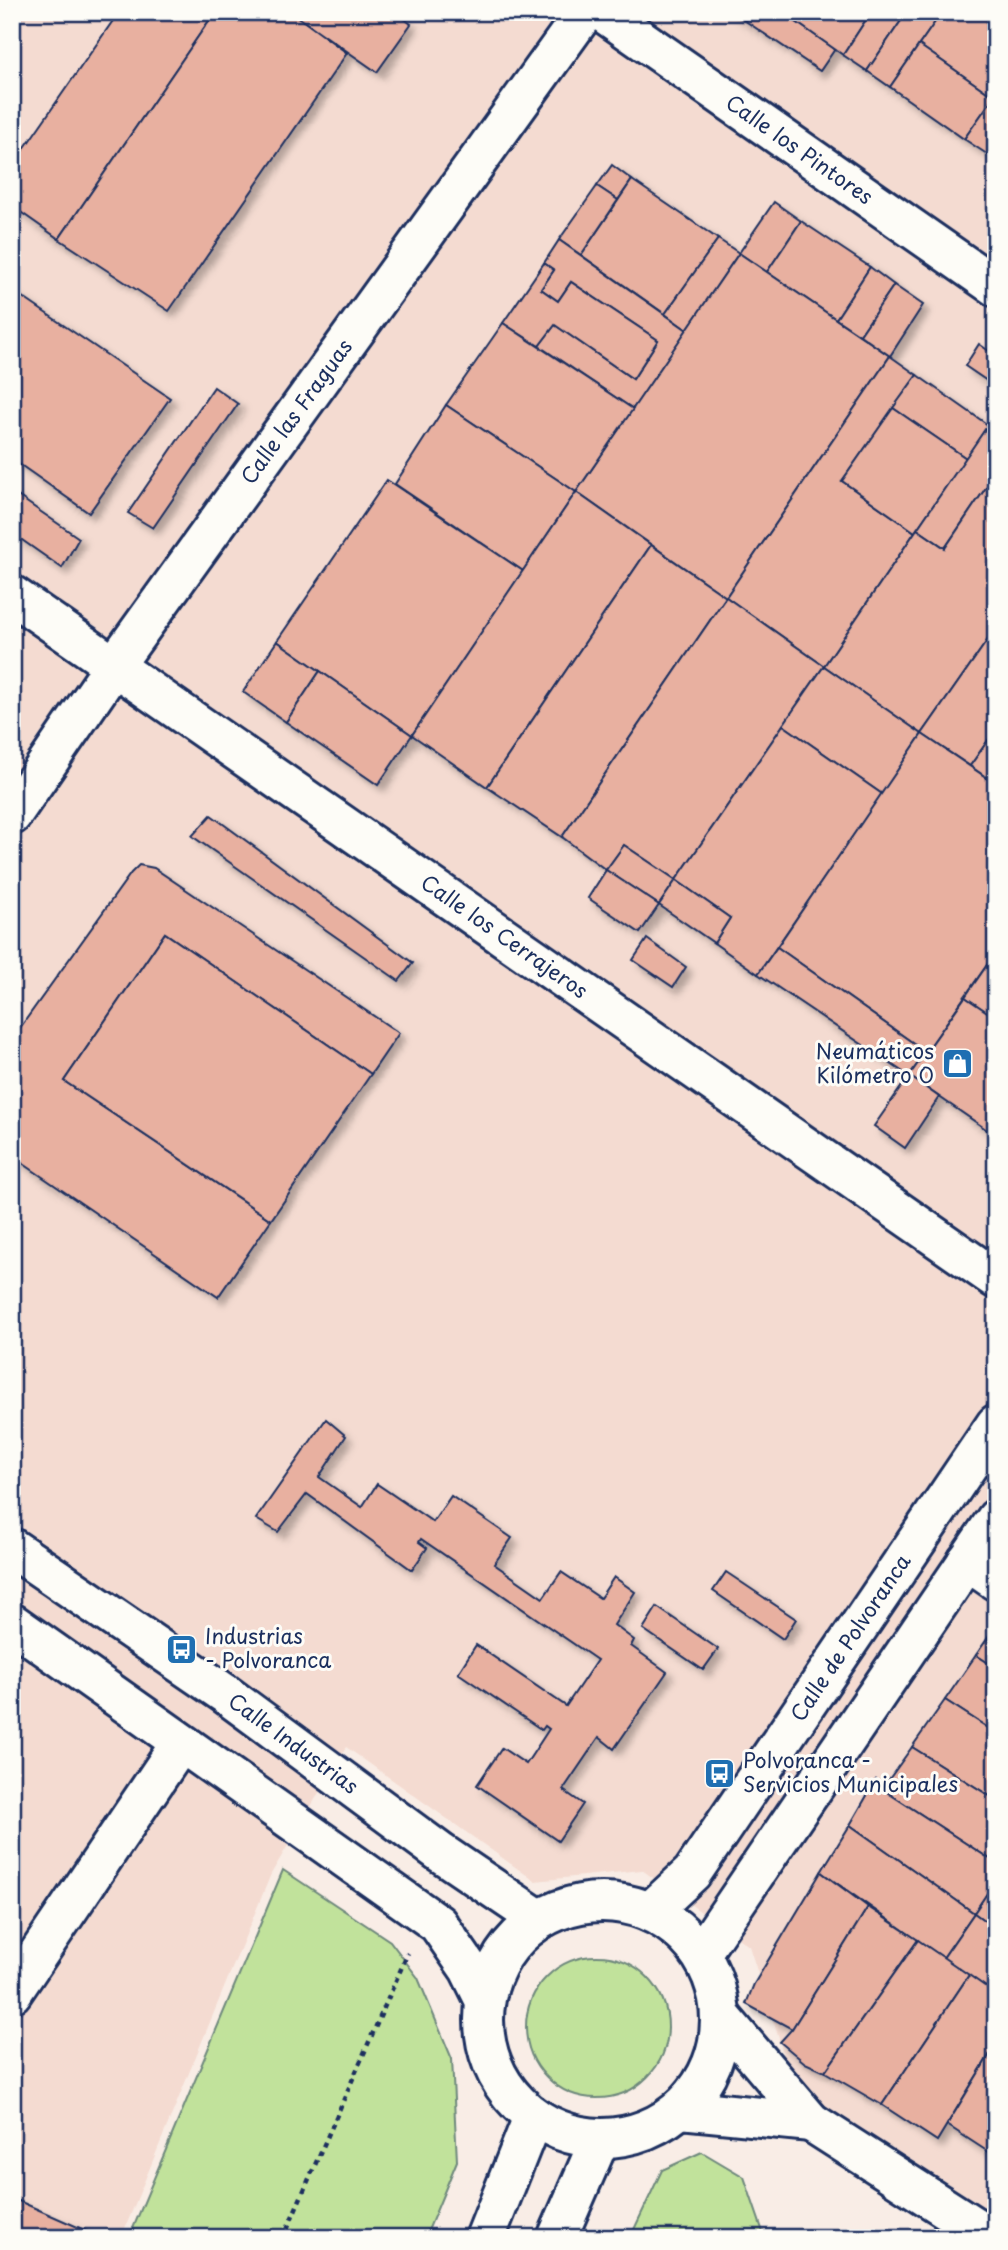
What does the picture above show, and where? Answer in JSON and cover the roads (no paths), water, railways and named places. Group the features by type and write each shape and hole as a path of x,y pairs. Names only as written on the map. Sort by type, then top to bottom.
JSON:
{"street":[{"name":"Calle las Fraguas","path":"12,815 114,666 585,12"},
{"name":"Calle los Pintores","path":"602,12 996,287"},
{"name":"Calle los Cerrajeros","path":"12,595 996,1279"},
{"name":"Calle de Polvoranca","path":"650,1912 692,1873 996,1424"},
{"path":"702,1952 981,1571 996,1520"},
{"name":"Calle Industrias","path":"12,1548 224,1693 441,1853 537,1918"},
{"path":"12,1623 438,1924 469,1969 483,1997"},
{"path":"12,1993 180,1744"},
{"path":"610,1901 650,1912 673,1925 702,1952 714,1982 720,2015 717,2050 703,2082 681,2109 643,2132 600,2139 565,2133 533,2117 507,2091 490,2058 483,2022 483,1997 502,1956 537,1918 579,1903 610,1901"},
{"path":"720,2015 811,2122 993,2234"},
{"path":"681,2109 811,2122"},
{"path":"485,2238 533,2117"},
{"path":"557,2238 600,2139"}],"place":[{"name":"Neumáticos Kilómetro 0","path":"957,1064"},
{"name":"Industrias - Polvoranca","path":"182,1649"},
{"name":"Polvoranca - Servicios Municipales","path":"720,1773"}]}
